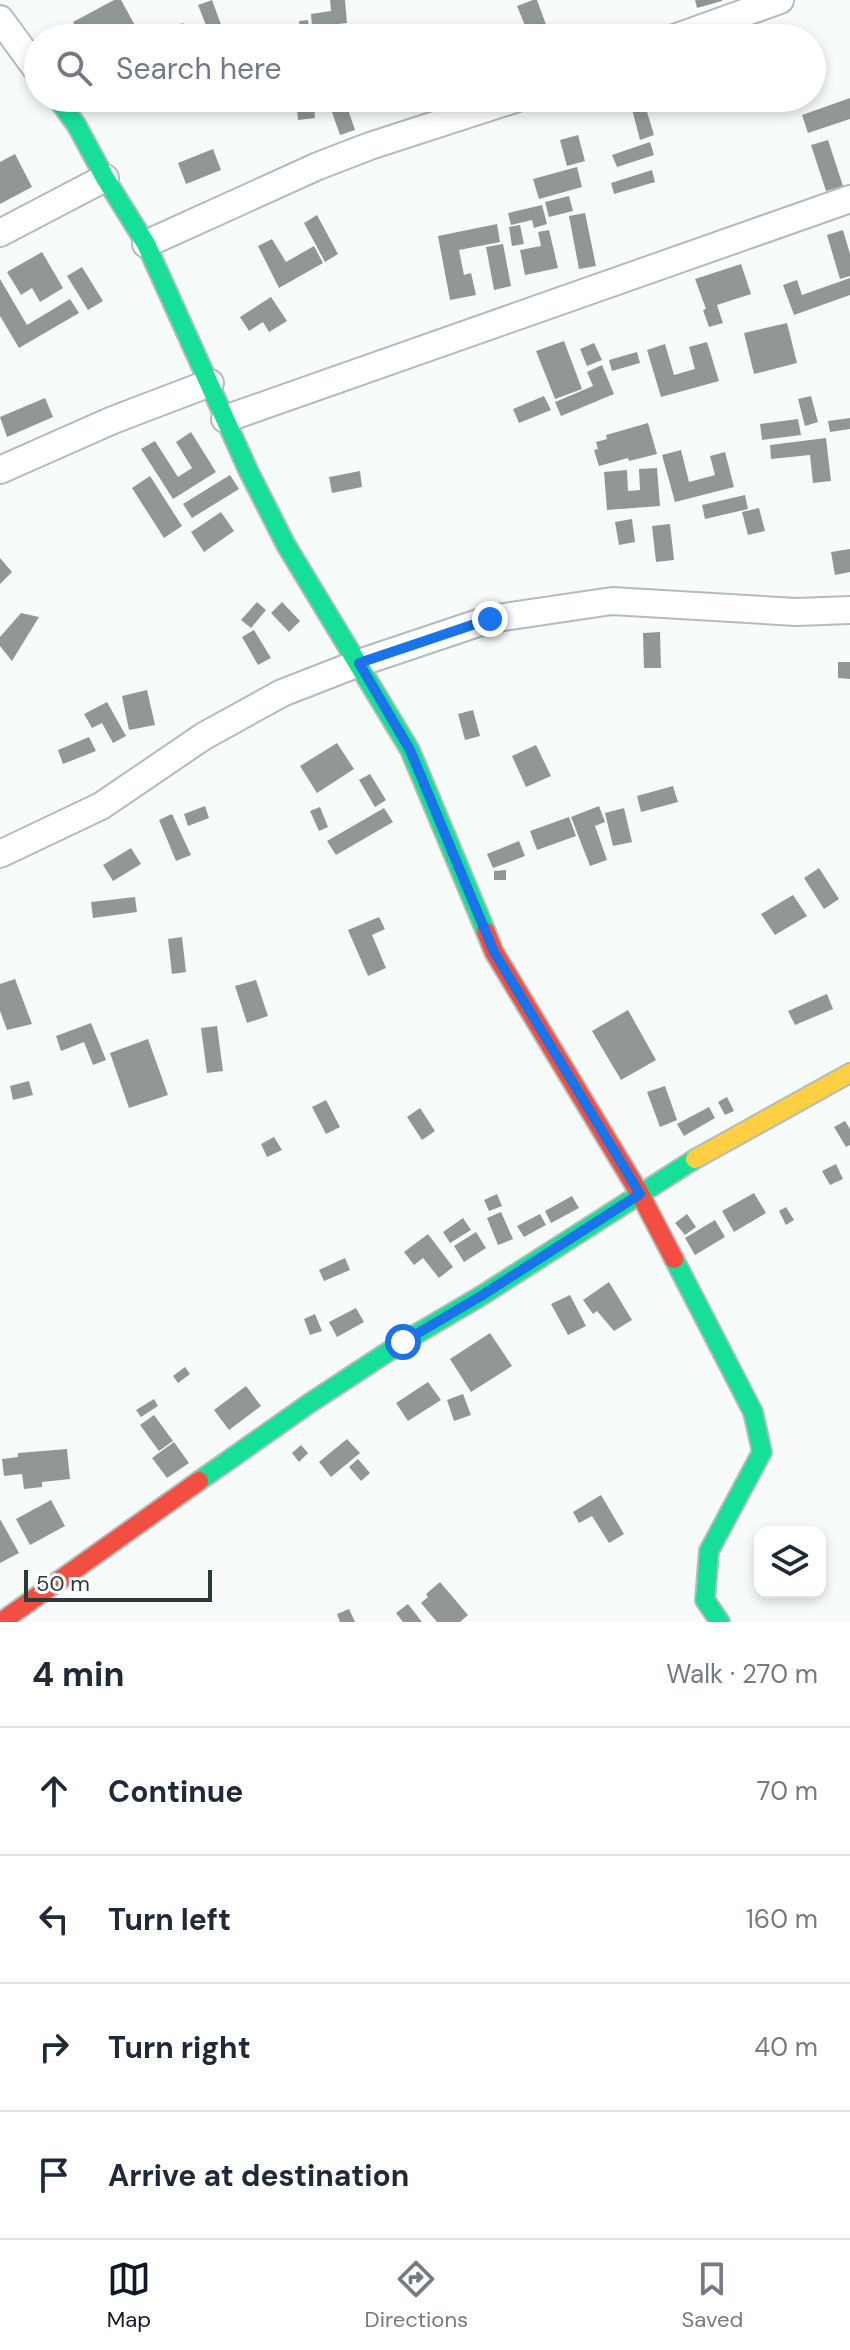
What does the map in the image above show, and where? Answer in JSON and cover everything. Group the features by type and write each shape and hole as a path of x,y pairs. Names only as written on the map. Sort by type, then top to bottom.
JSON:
{"street":[{"path":"713,24 780,0"},
{"path":"3,28 24,54"},
{"path":"67,112 146,244 249,472 286,545 410,750 494,952 640,1194 753,1412 762,1452 709,1551 705,1600 720,1622"},
{"path":"146,244 318,166 475,112"},
{"path":"0,233 105,178"},
{"path":"225,419 850,199"},
{"path":"0,470 113,420 210,383"},
{"path":"0,854 101,806 204,736 282,693 359,663 490,619 612,601 796,612 850,610"},
{"path":"1,1622 310,1403 403,1342 481,1296 687,1163 850,1073"}],"building":[{"path":"114,0 121,0 134,24 74,24"},
{"path":"212,0 221,24 205,24 198,5"},
{"path":"330,0 345,0 347,23 312,24 311,14 331,11"},
{"path":"537,0 546,24 524,24 517,6"},
{"path":"695,0 722,0 722,1 697,8"},
{"path":"850,98 850,119 808,133 802,115 826,112 826,106"},
{"path":"297,112 315,112 315,118 298,120"},
{"path":"332,112 349,112 355,130 340,135"},
{"path":"633,112 647,112 654,135 640,140"},
{"path":"578,135 585,161 567,166 560,140"},
{"path":"828,140 843,186 826,191 811,145"},
{"path":"650,142 654,155 617,167 612,155"},
{"path":"213,149 221,170 186,184 178,163"},
{"path":"15,154 32,187 0,204 0,162"},
{"path":"577,167 582,187 539,199 533,179"},
{"path":"652,170 655,182 614,194 611,183"},
{"path":"569,196 573,211 549,217 545,202"},
{"path":"542,205 547,224 534,228 532,220 511,225 508,213"},
{"path":"585,213 596,266 579,269 569,216"},
{"path":"317,215 338,254 325,262 304,223"},
{"path":"497,224 500,242 459,250 464,275 471,273 476,295 450,300 438,236"},
{"path":"520,225 524,244 512,246 509,227"},
{"path":"549,230 558,268 525,275 520,250 541,246 538,232"},
{"path":"843,230 850,254 850,276 840,279 827,235"},
{"path":"272,239 286,262 314,246 323,263 279,288 258,246"},
{"path":"503,244 511,286 494,290 486,247"},
{"path":"42,252 63,288 40,302 32,288 21,295 7,272"},
{"path":"741,264 751,294 717,305 723,323 709,327 695,279"},
{"path":"82,267 103,301 88,310 67,276"},
{"path":"850,278 850,295 794,315 783,285 797,280 802,295"},
{"path":"0,279 27,325 70,299 79,313 19,348 0,316"},
{"path":"271,297 287,321 269,332 263,322 249,331 240,317"},
{"path":"787,323 797,363 754,374 744,333"},
{"path":"564,341 582,389 555,399 536,351"},
{"path":"707,342 719,381 661,397 647,350 665,344 674,375 695,369 689,347"},
{"path":"594,343 602,360 587,366 580,349"},
{"path":"637,352 640,363 612,371 609,360"},
{"path":"602,365 614,394 561,416 555,402 593,386 587,372"},
{"path":"544,396 551,410 519,423 513,409"},
{"path":"811,396 818,422 805,426 798,399"},
{"path":"45,398 53,417 7,437 0,417"},
{"path":"850,418 850,429 830,432 828,421"},
{"path":"798,419 801,435 762,440 760,424"},
{"path":"648,423 657,454 599,466 594,450 598,449 596,442 607,439 606,435"},
{"path":"191,432 216,472 173,499 141,449 155,441 178,477 192,468 176,442"},
{"path":"826,438 831,481 813,483 810,455 771,459 770,445"},
{"path":"681,450 689,482 715,475 710,456 725,452 734,487 675,502 662,455"},
{"path":"657,468 660,506 607,510 604,472 627,470 628,491 640,490 639,469"},
{"path":"360,471 362,487 332,493 329,477"},
{"path":"230,475 239,489 192,518 183,504"},
{"path":"150,476 182,526 164,538 132,488"},
{"path":"745,495 748,509 705,519 702,505"},
{"path":"759,508 765,531 748,535 742,512"},
{"path":"221,512 234,531 204,552 191,532"},
{"path":"632,519 635,542 619,545 615,522"},
{"path":"670,524 674,560 656,562 652,526"},
{"path":"850,549 850,572 835,575 831,552"},
{"path":"0,558 12,572 0,584"},
{"path":"257,602 266,610 251,628 241,620"},
{"path":"282,602 300,621 289,632 271,613"},
{"path":"21,613 39,617 12,661 0,646 0,637"},
{"path":"254,630 271,658 258,665 242,637"},
{"path":"660,632 661,668 644,668 643,633"},
{"path":"838,662 850,662 850,679 838,678"},
{"path":"147,690 155,725 129,730 122,696"},
{"path":"107,702 126,736 113,743 102,723 92,728 84,714"},
{"path":"473,710 480,736 465,740 458,714"},
{"path":"89,737 96,751 63,764 58,750"},
{"path":"337,743 354,769 317,793 300,766"},
{"path":"536,745 551,776 526,787 512,756"},
{"path":"370,774 386,800 375,807 359,780"},
{"path":"673,786 678,802 641,812 637,796"},
{"path":"205,806 209,818 188,826 184,814"},
{"path":"599,806 605,822 595,826 607,860 590,866 571,817"},
{"path":"320,807 328,827 319,831 310,811"},
{"path":"384,808 393,822 336,855 327,841"},
{"path":"624,808 632,842 613,846 605,813"},
{"path":"172,814 191,855 176,861 159,820"},
{"path":"569,817 576,836 537,850 530,831"},
{"path":"519,841 525,856 493,868 487,854"},
{"path":"131,848 141,864 113,881 103,865"},
{"path":"819,868 839,899 824,909 804,878"},
{"path":"506,870 506,880 494,880 494,871"},
{"path":"793,895 807,916 775,935 761,914"},
{"path":"135,897 137,912 93,918 91,902"},
{"path":"379,917 385,929 372,935 386,968 368,976 348,930"},
{"path":"182,937 186,972 172,974 168,939"},
{"path":"15,979 32,1024 7,1030 0,1011 0,984"},
{"path":"256,980 268,1016 247,1023 235,986"},
{"path":"827,994 833,1009 795,1025 788,1011"},
{"path":"628,1010 656,1060 621,1080 592,1031"},
{"path":"91,1023 106,1060 93,1065 84,1042 61,1051 56,1036"},
{"path":"217,1026 223,1071 207,1073 201,1028"},
{"path":"148,1039 168,1095 129,1108 110,1053"},
{"path":"29,1081 33,1095 13,1100 10,1086"},
{"path":"665,1086 677,1120 660,1127 647,1092"},
{"path":"727,1097 734,1111 725,1115 718,1102"},
{"path":"326,1100 340,1127 326,1134 312,1107"},
{"path":"709,1107 715,1118 684,1136 677,1124"},
{"path":"420,1108 435,1131 422,1140 407,1117"},
{"path":"845,1121 850,1129 850,1145 846,1147 834,1127"},
{"path":"274,1137 282,1150 267,1157 261,1144"},
{"path":"836,1164 843,1179 830,1185 822,1171"},
{"path":"754,1193 766,1213 734,1232 722,1211"},
{"path":"497,1194 502,1206 489,1211 484,1200"},
{"path":"572,1196 579,1208 551,1223 545,1211"},
{"path":"786,1207 794,1220 786,1225 779,1211"},
{"path":"501,1212 513,1239 498,1245 487,1218"},
{"path":"540,1214 546,1225 524,1237 517,1226"},
{"path":"687,1214 696,1227 685,1235 675,1223"},
{"path":"463,1218 471,1230 450,1243 443,1232"},
{"path":"715,1220 725,1237 695,1255 685,1238"},
{"path":"476,1232 486,1248 464,1262 454,1246"},
{"path":"428,1234 453,1267 439,1278 423,1258 414,1265 404,1252"},
{"path":"345,1258 350,1270 324,1281 319,1270"},
{"path":"609,1282 632,1320 614,1331 597,1311 593,1314 583,1300"},
{"path":"570,1295 586,1326 568,1335 551,1304"},
{"path":"356,1308 364,1322 337,1337 329,1322"},
{"path":"315,1314 322,1331 310,1335 304,1319"},
{"path":"490,1333 512,1366 471,1392 450,1359"},
{"path":"185,1367 190,1374 178,1383 173,1376"},
{"path":"428,1382 441,1400 408,1421 396,1403"},
{"path":"246,1386 261,1406 229,1430 214,1410"},
{"path":"463,1394 471,1415 454,1421 447,1400"},
{"path":"154,1399 158,1406 141,1417 136,1410"},
{"path":"154,1415 173,1441 159,1451 140,1425"},
{"path":"347,1439 360,1453 331,1477 319,1462"},
{"path":"174,1442 189,1463 167,1478 152,1458"},
{"path":"301,1445 308,1453 299,1462 292,1453"},
{"path":"67,1449 70,1479 42,1482 42,1487 24,1489 22,1474 4,1476 2,1459 18,1457 18,1453"},
{"path":"358,1459 370,1473 361,1481 349,1467"},
{"path":"601,1495 624,1534 609,1543 592,1516 579,1523 573,1512"},
{"path":"51,1500 65,1526 30,1545 16,1519"},
{"path":"0,1519 19,1553 0,1563"},
{"path":"440,1582 468,1615 460,1622 437,1622 421,1603"},
{"path":"408,1604 422,1622 403,1622 396,1613"},
{"path":"349,1609 355,1622 340,1622 337,1614"}],"traffic: fast":[{"path":"67,112 146,244 249,472 286,545 410,750 486,932"},
{"path":"199,1481 403,1342 481,1296 695,1159"},
{"path":"674,1259 753,1412 762,1452 709,1551 705,1600 720,1622"}],"traffic: slow":[{"path":"695,1159 850,1073"}],"traffic: jam":[{"path":"486,932 494,952 640,1194 674,1259"},
{"path":"1,1622 199,1481"}],"route":[{"path":"403,1342 640,1194 494,952 410,750 359,663 490,619"}]}
